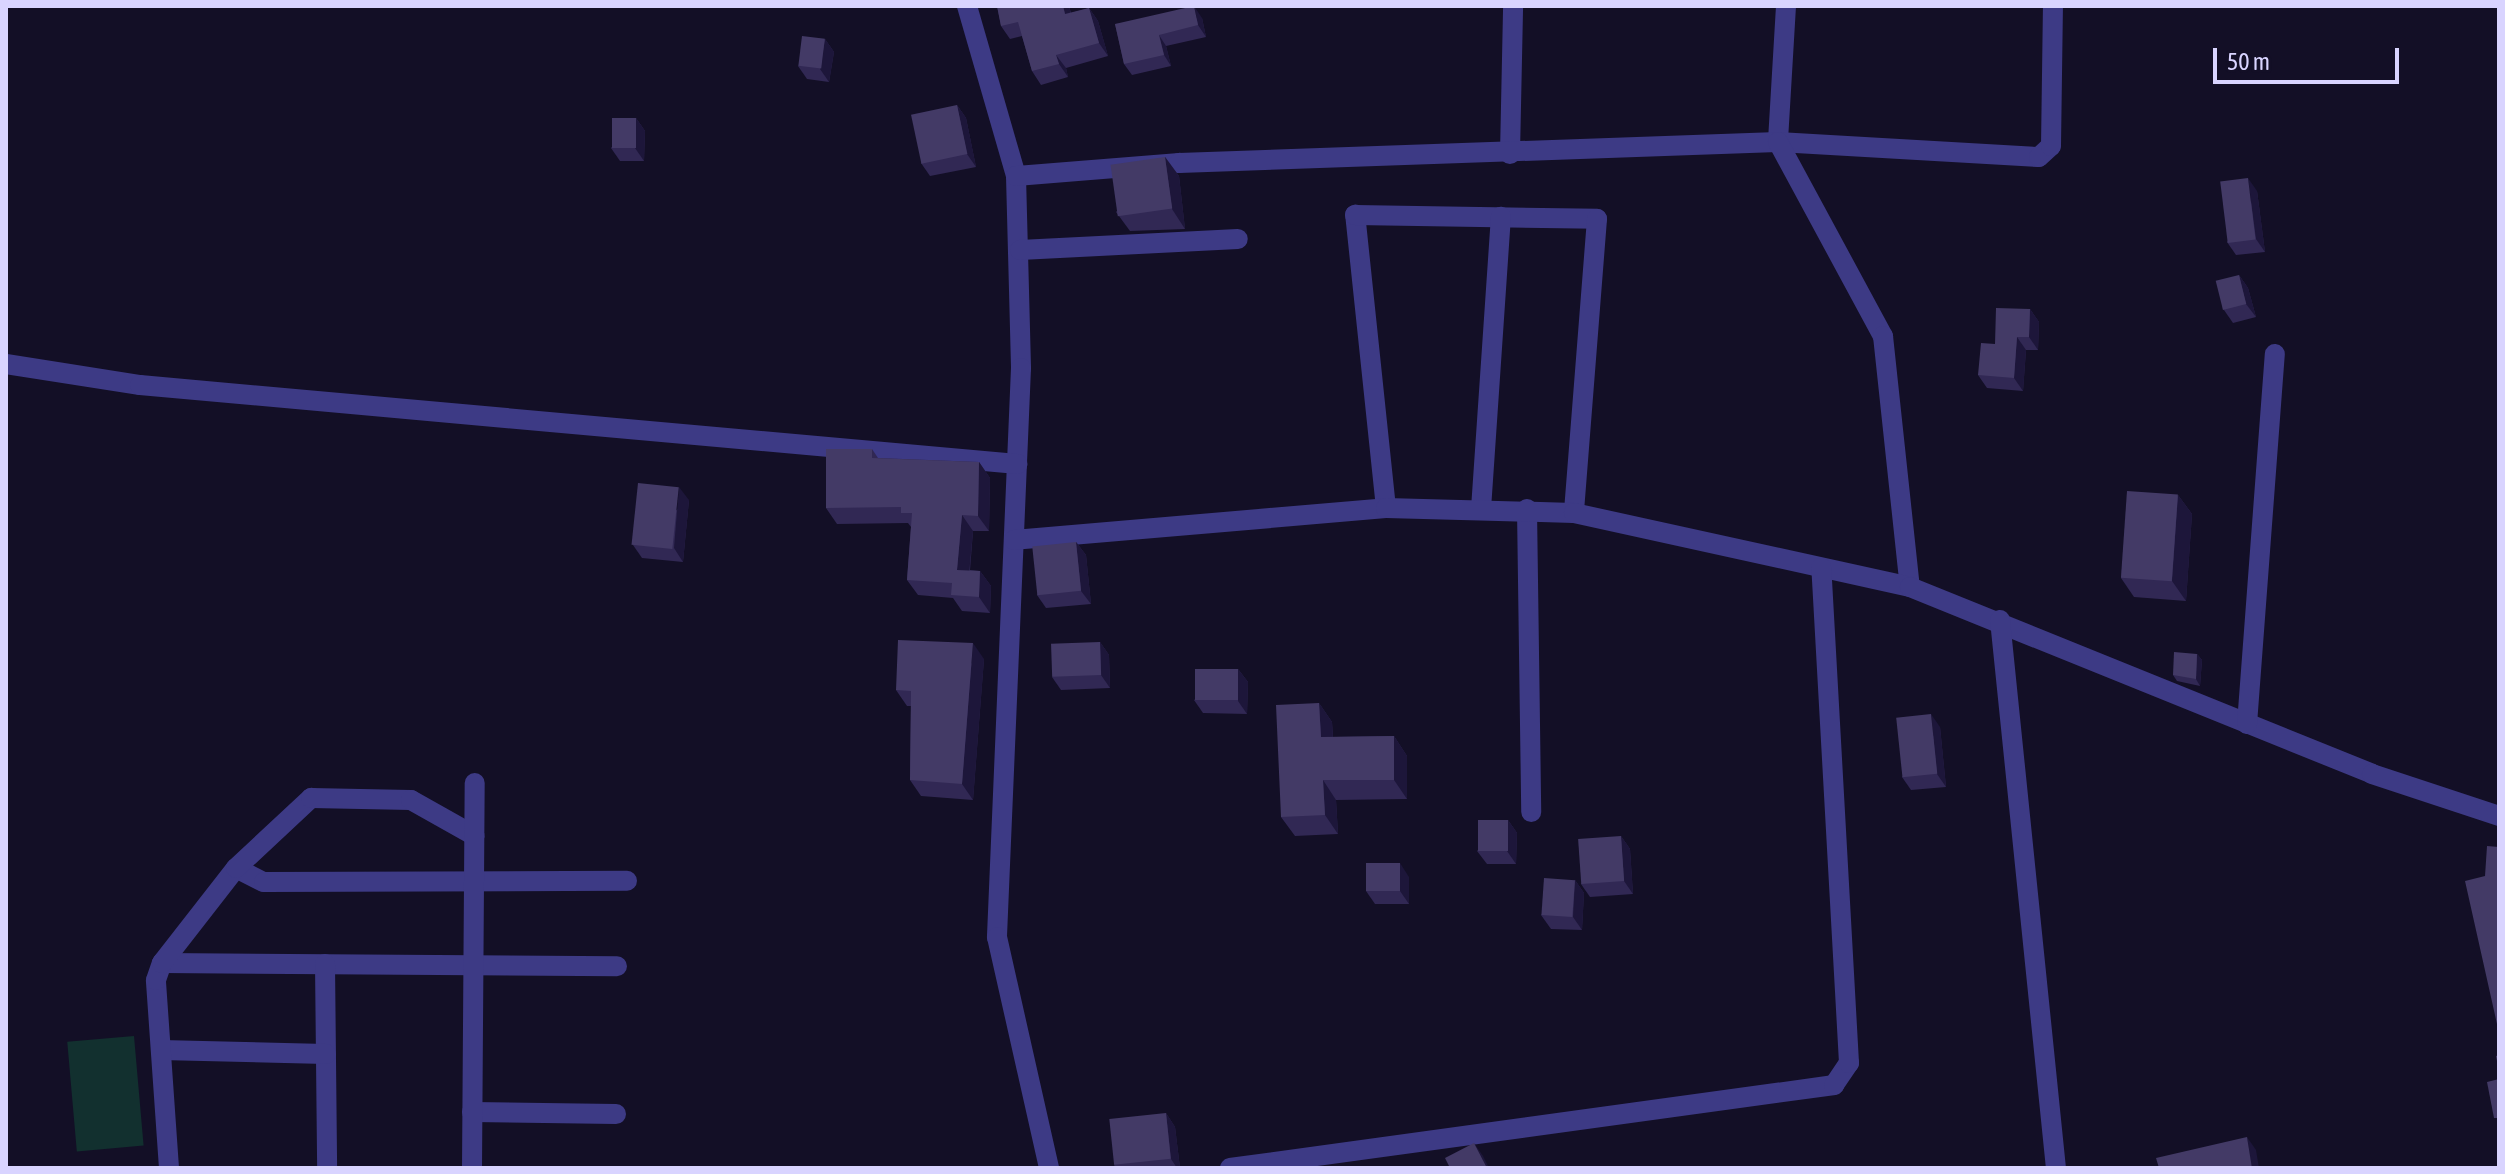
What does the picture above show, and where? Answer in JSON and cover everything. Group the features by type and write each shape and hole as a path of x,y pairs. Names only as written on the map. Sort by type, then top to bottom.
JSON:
{"street":[{"path":"967,6 1016,176 1020,250 1017,464 997,937 1049,1168"},
{"path":"1510,154 1513,6"},
{"path":"1786,6 1778,142 1883,336 1910,587"},
{"path":"1016,176 1179,163 1510,154 1778,142 2039,157 2051,146 2053,6"},
{"path":"1386,508 1355,215 1597,219 1574,513"},
{"path":"1481,509 1501,217"},
{"path":"1020,250 1238,239"},
{"path":"2247,724 2275,354"},
{"path":"6,364 140,385 1017,464"},
{"path":"1014,540 1386,508 1527,509 1574,513 1910,587 2000,620 2247,724 2499,816"},
{"path":"1527,509 1531,812"},
{"path":"1230,1168 1834,1085 1849,1063 1821,568"},
{"path":"2000,620 2056,1168"},
{"path":"472,1168 475,783"},
{"path":"169,1168 156,980 162,963 236,868 311,798 411,800 475,836"},
{"path":"236,868 264,882 627,881"},
{"path":"162,963 617,966"},
{"path":"325,964 327,1168"},
{"path":"161,1050 326,1054"},
{"path":"472,1112 616,1114"}],"green space":[{"path":"134,1036 144,1146 77,1151 67,1042"}],"building":[{"path":"997,6 1063,6 1065,14 1089,8 1099,43 1056,55 1059,64 1032,71 1018,22 1001,26"},
{"path":"1194,6 1198,25 1159,35 1164,55 1124,64 1115,24"},
{"path":"802,36 825,39 821,69 798,66"},
{"path":"957,105 967,154 921,164 911,115"},
{"path":"612,118 636,118 636,148 612,148"},
{"path":"1165,157 1172,208 1118,216 1111,165"},
{"path":"2248,178 2256,240 2228,243 2220,181"},
{"path":"2239,275 2246,304 2223,310 2216,281"},
{"path":"1996,308 2030,309 2029,337 2017,337 2014,378 1978,375 1981,343 1995,344"},
{"path":"826,449 872,449 872,458 979,462 978,516 962,515 957,570 980,571 979,597 951,595 952,583 907,580 912,513 901,513 901,507 826,508"},
{"path":"638,483 679,487 672,549 632,545"},
{"path":"2127,491 2178,495 2172,581 2121,578"},
{"path":"1076,542 1081,591 1037,595 1032,547"},
{"path":"898,640 973,643 962,784 910,780 911,691 896,690"},
{"path":"1100,642 1101,675 1052,677 1051,644"},
{"path":"2174,652 2197,654 2196,679 2173,675"},
{"path":"1195,669 1238,669 1238,700 1195,700"},
{"path":"1319,703 1321,737 1394,736 1394,780 1323,780 1325,815 1281,817 1276,705"},
{"path":"1931,714 1937,774 1902,777 1896,718"},
{"path":"1478,820 1508,820 1508,851 1478,851"},
{"path":"1621,836 1624,881 1581,884 1578,839"},
{"path":"2487,846 2499,847 2499,1033 2465,881 2485,876"},
{"path":"1366,863 1400,863 1400,891 1366,891"},
{"path":"1544,878 1575,880 1572,917 1541,915"},
{"path":"2499,1079 2499,1118 2494,1118 2487,1082"},
{"path":"1166,1113 1171,1159 1114,1165 1109,1119"},
{"path":"2247,1137 2252,1168 2159,1168 2156,1158"},
{"path":"1474,1143 1487,1168 1450,1168 1445,1158"}]}
